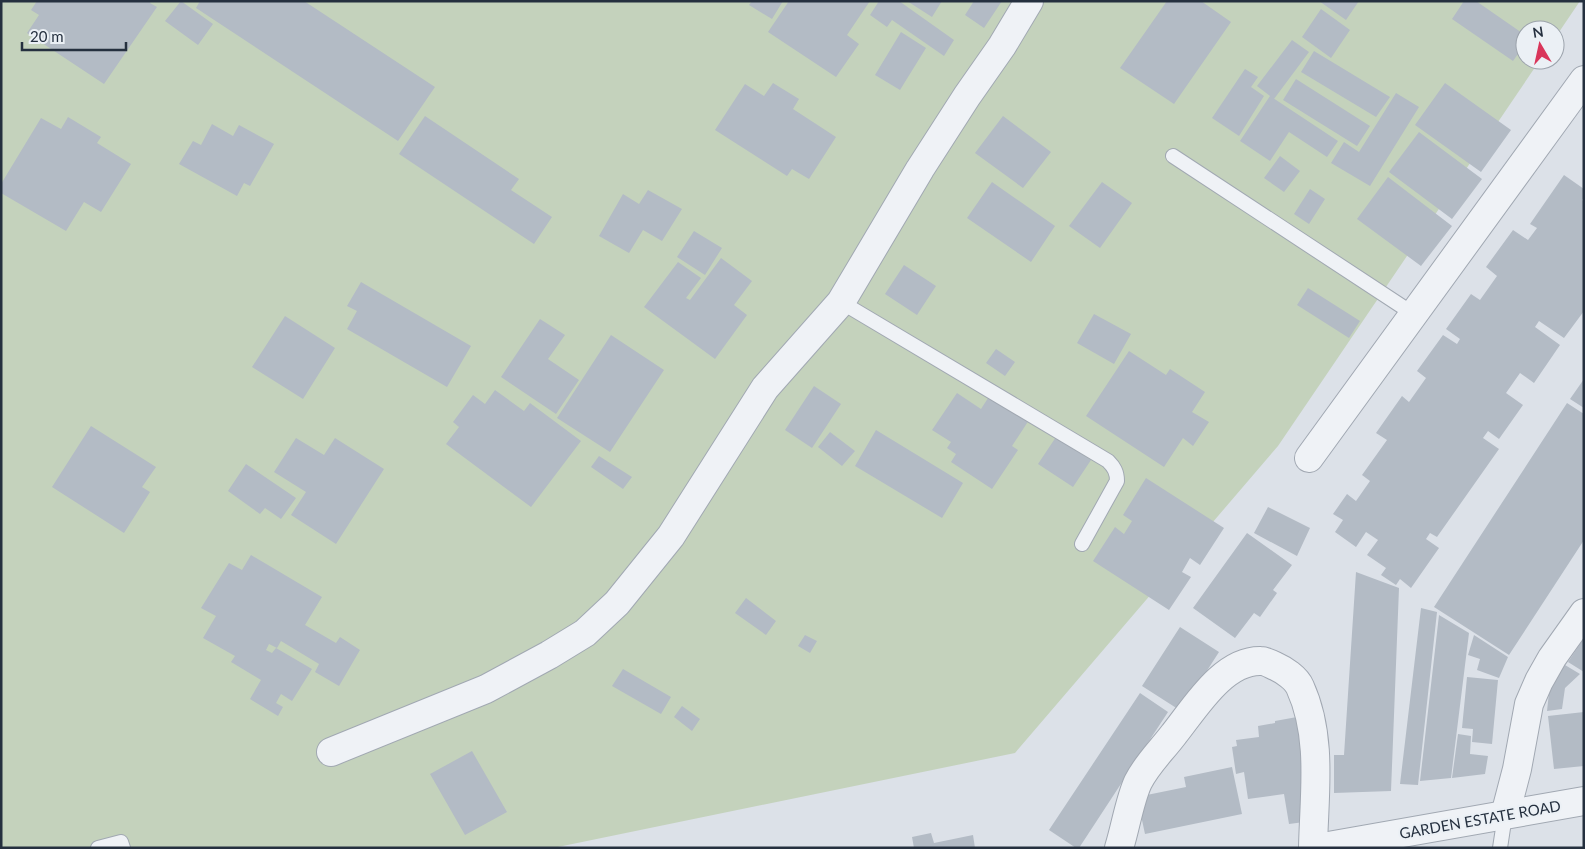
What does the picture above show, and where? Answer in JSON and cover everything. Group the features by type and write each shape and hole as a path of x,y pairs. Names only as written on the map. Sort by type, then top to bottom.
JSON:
{"street":[{"path":"331,752 486,689 549,656 586,633 618,603 671,536 765,388 842,302 920,169 1002,46 1029,1"},
{"path":"1309,458 1412,314 1583,82"},
{"path":"1505,815 1517,769 1529,704 1552,658 1584,613"},
{"path":"1120,848 1138,783 1156,755 1190,711 1225,674 1241,665 1262,661 1284,669 1300,685 1311,716 1315,754 1313,848"},
{"name":"GARDEN ESTATE ROAD","path":"1317,848 1388,842 1505,815 1584,801"}],"lane":[{"path":"1173,156 1412,314"},
{"path":"842,302 1112,464 1116,470 1117,481 1082,544"},
{"path":"1500,848 1505,815"},
{"path":"98,848 121,842 123,848"}],"green space":[{"path":"1,1 1580,1 1565,23 1565,20 1515,20 1515,70 1533,70 1278,446 1015,753 553,848 1,848"}],"building":[{"path":"37,1 151,1 150,3 157,7 104,84 27,33 39,15 31,10"},
{"path":"181,1 213,24 198,45 165,21"},
{"path":"200,1 304,1 435,87 398,141 196,8"},
{"path":"752,1 783,1 772,19 749,5"},
{"path":"789,1 870,1 847,35 859,44 836,77 768,32"},
{"path":"879,1 899,1 954,40 944,56 892,20 887,27 870,15"},
{"path":"907,1 942,1 932,17"},
{"path":"974,1 1002,1 984,28 965,15"},
{"path":"1167,1 1201,1 1231,22 1174,104 1120,68"},
{"path":"1319,1 1359,1 1346,20"},
{"path":"1464,1 1476,1 1515,28 1515,58 1513,61 1452,19"},
{"path":"1321,9 1350,30 1331,58 1302,37"},
{"path":"901,32 926,48 900,90 875,75"},
{"path":"1292,40 1309,52 1274,99 1257,86"},
{"path":"1314,51 1390,97 1376,117 1301,72"},
{"path":"1245,69 1258,77 1251,87 1264,96 1239,136 1212,118"},
{"path":"1296,79 1370,126 1357,146 1283,100"},
{"path":"773,83 799,99 793,109 836,137 809,179 792,169 787,176 715,130 745,84 764,96"},
{"path":"1445,83 1511,130 1481,172 1415,125"},
{"path":"1396,93 1419,107 1370,186 1331,163 1344,142 1359,152"},
{"path":"1270,96 1338,141 1327,157 1289,132 1270,161 1240,141"},
{"path":"425,116 519,179 511,190 552,217 534,244 399,154"},
{"path":"1003,116 1051,152 1023,188 975,153"},
{"path":"68,117 101,137 97,143 131,164 101,212 84,202 66,231 1,193 1,184 41,118 61,129"},
{"path":"212,124 233,136 239,125 274,144 250,186 244,183 237,196 179,164 193,141 201,145"},
{"path":"1419,132 1482,179 1452,219 1389,172"},
{"path":"1280,156 1300,171 1284,192 1264,178"},
{"path":"1564,175 1584,189 1584,198 1582,200 1584,201 1584,311 1564,338 1539,321 1535,327 1560,345 1534,383 1520,373 1506,393 1523,405 1499,439 1488,431 1483,438 1499,449 1437,537 1430,533 1426,539 1439,548 1411,588 1400,579 1396,585 1381,575 1386,568 1367,555 1378,540 1366,532 1356,547 1335,532 1343,520 1333,514 1347,494 1356,501 1370,481 1362,475 1387,440 1376,433 1402,396 1409,402 1426,378 1417,371 1443,335 1457,344 1460,339 1446,329 1471,294 1480,300 1497,276 1486,267 1513,230 1528,240 1537,228 1530,224"},
{"path":"1388,177 1452,226 1421,266 1357,219"},
{"path":"992,182 1055,226 1031,262 967,218"},
{"path":"1102,182 1132,203 1100,248 1069,226"},
{"path":"1310,189 1325,199 1309,224 1294,214"},
{"path":"648,190 682,209 662,241 643,230 629,253 599,236 623,194 639,204"},
{"path":"694,231 722,248 705,275 677,257"},
{"path":"721,258 752,281 734,305 747,315 715,359 644,307 678,262 701,278 686,298 690,300"},
{"path":"904,265 936,286 917,315 885,294"},
{"path":"361,282 471,346 447,387 347,329 357,311 347,306"},
{"path":"1308,288 1360,321 1349,338 1297,305"},
{"path":"1094,314 1131,334 1114,364 1077,343"},
{"path":"285,316 335,348 303,399 252,367"},
{"path":"540,319 565,335 548,359 579,380 556,414 501,377"},
{"path":"611,335 664,370 610,452 557,418"},
{"path":"996,349 1015,362 1005,376 986,363"},
{"path":"1129,351 1166,375 1170,369 1205,392 1192,412 1209,422 1193,446 1183,438 1164,467 1086,416"},
{"path":"1584,379 1584,408 1570,399"},
{"path":"814,386 841,404 812,448 785,430"},
{"path":"495,390 524,411 530,403 581,441 531,507 446,444 459,427 453,422 473,395 485,404"},
{"path":"957,393 981,409 990,395 1029,420 1012,446 1018,450 992,489 951,462 956,454 947,448 951,442 932,430"},
{"path":"1567,403 1584,414 1584,540 1509,655 1434,607"},
{"path":"91,426 156,467 142,487 150,492 124,533 52,487"},
{"path":"876,430 963,483 942,518 855,466"},
{"path":"830,432 855,451 842,466 818,447"},
{"path":"1056,437 1091,460 1073,487 1038,464"},
{"path":"296,438 324,455 335,438 384,469 336,544 291,515 306,492 274,472"},
{"path":"599,456 632,477 623,489 591,467"},
{"path":"246,464 296,498 281,519 265,508 260,514 228,491"},
{"path":"1146,478 1224,528 1200,565 1190,558 1182,572 1191,577 1169,610 1093,561 1115,527 1124,534 1132,521 1123,515"},
{"path":"1268,507 1310,528 1297,556 1254,533"},
{"path":"1247,533 1292,565 1273,590 1277,593 1260,617 1254,613 1235,638 1193,608"},
{"path":"251,555 322,597 305,625 336,643 340,637 360,650 339,686 315,672 319,664 281,641 277,648 269,644 266,650 272,653 276,648 312,669 292,701 281,694 276,703 283,707 278,716 250,699 261,680 231,662 235,656 203,638 216,616 201,608 229,563 242,570"},
{"path":"1356,572 1399,588 1391,791 1334,793 1334,755 1344,755"},
{"path":"746,598 776,621 766,635 735,613"},
{"path":"1421,608 1437,612 1418,785 1400,784"},
{"path":"1439,615 1469,633 1451,778 1420,781"},
{"path":"1180,627 1219,652 1181,711 1142,686"},
{"path":"805,635 817,641 810,653 798,646"},
{"path":"1474,635 1508,657 1499,678 1477,670 1480,659 1468,655"},
{"path":"1584,638 1584,672 1568,662"},
{"path":"1565,665 1580,674 1565,688 1562,709 1547,711 1550,683"},
{"path":"623,669 671,697 661,714 612,686"},
{"path":"1467,677 1498,680 1492,744 1472,742 1473,729 1462,728"},
{"path":"1140,693 1168,712 1079,848 1076,848 1049,830"},
{"path":"682,706 700,719 692,731 674,717"},
{"path":"1584,712 1584,766 1554,769 1548,716"},
{"path":"1297,717 1312,821 1289,824 1284,794 1248,799 1244,772 1236,774 1232,747 1237,746 1236,740 1259,737 1258,726"},
{"path":"1458,734 1471,736 1470,754 1488,756 1485,774 1452,778"},
{"path":"472,751 507,812 465,835 430,774"},
{"path":"1232,767 1242,814 1145,834 1137,797 1186,787 1184,777"},
{"path":"931,833 934,843 973,835 975,848 914,848 912,837"}]}
